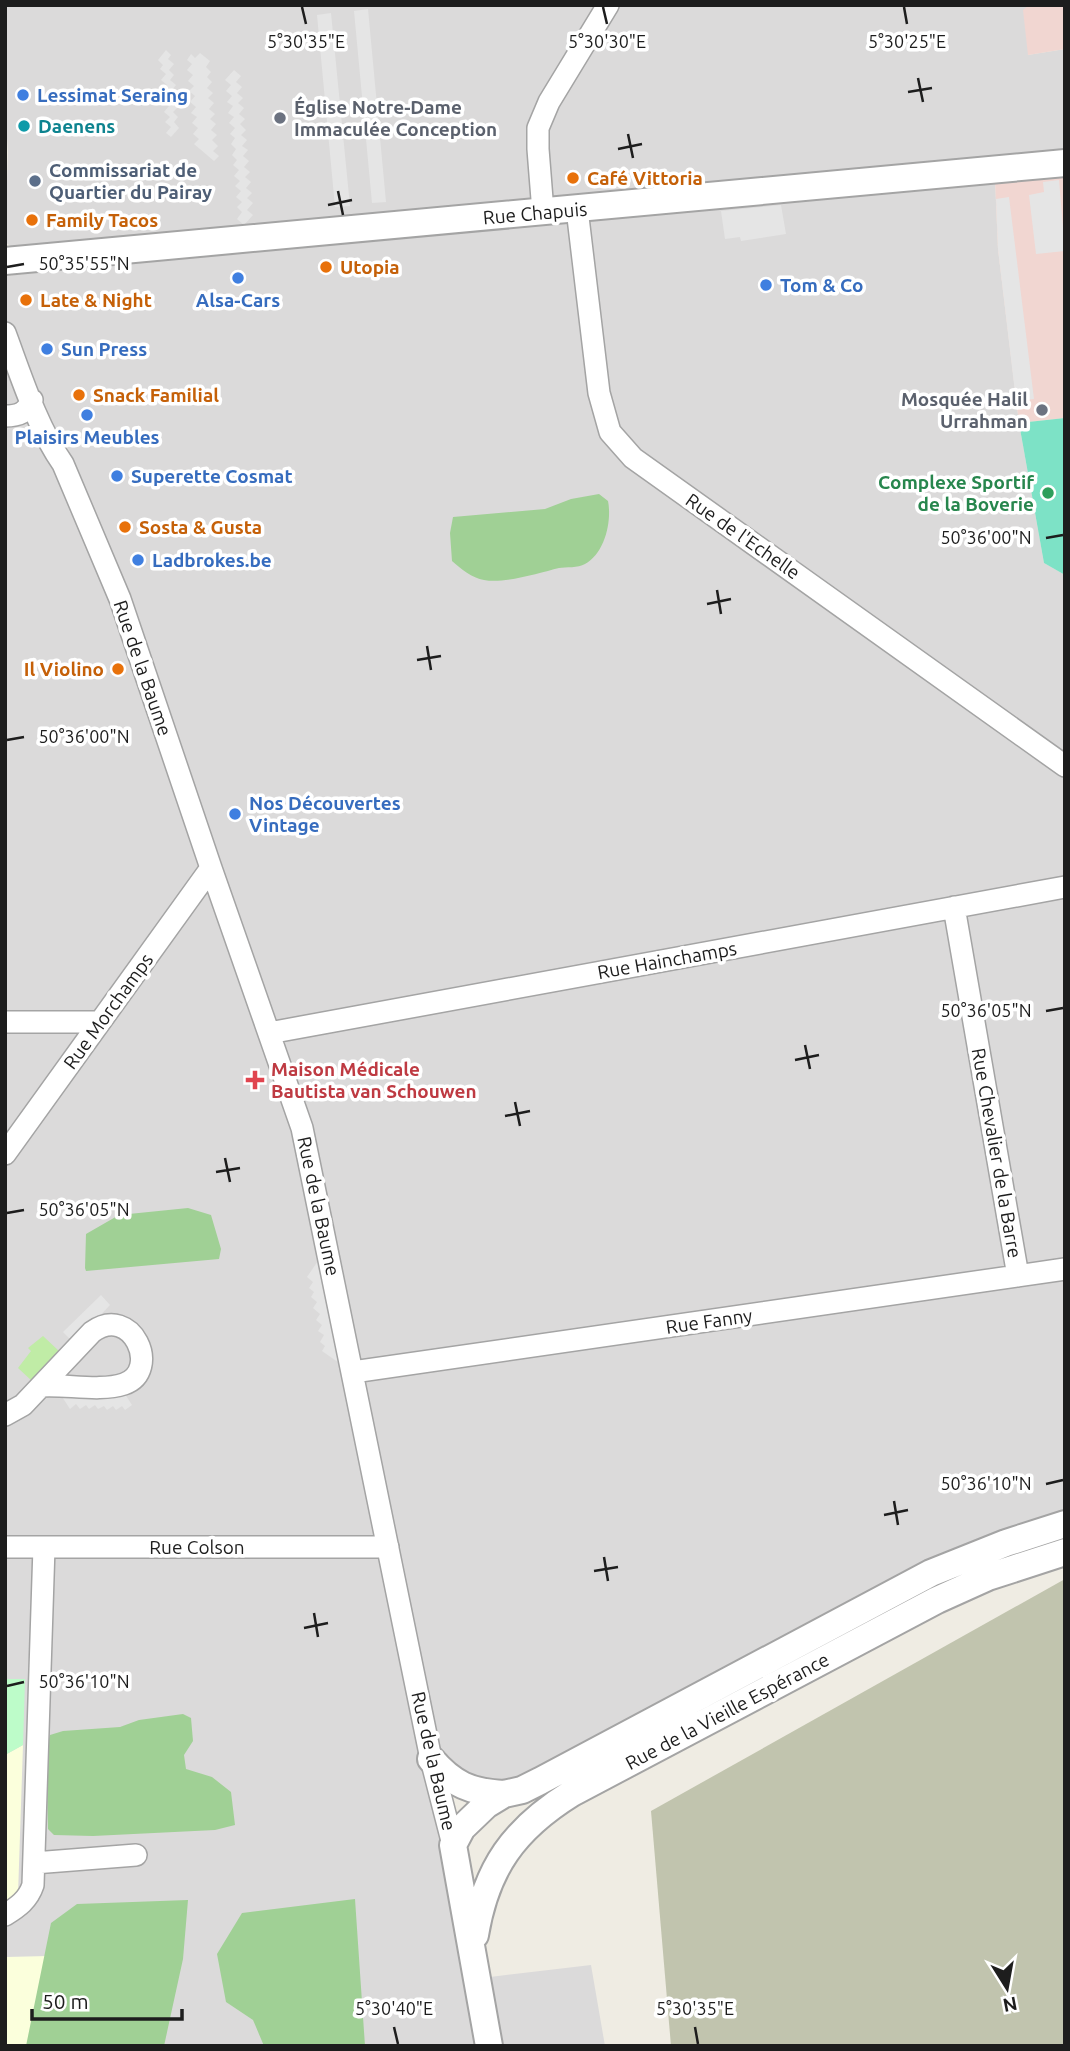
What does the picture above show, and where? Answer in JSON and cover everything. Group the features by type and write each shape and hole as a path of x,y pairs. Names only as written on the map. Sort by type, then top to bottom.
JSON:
{"street":[{"path":"544,212 538,128 549,102 608,5"},
{"name":"Rue Chapuis","path":"5,261 1065,163"},
{"name":"Rue de l'Echelle","path":"577,209 599,393 610,432 621,446 633,458 1065,766"},
{"name":"Rue de la Baume","path":"5,332 56,456 63,464 120,599 302,1128 431,1759 453,1845 489,2046"},
{"path":"5,416 23,413 32,400"},
{"name":"Rue Morchamps","path":"5,1154 211,868"},
{"name":"Rue Hainchamps","path":"269,1033 1065,887"},
{"name":"Rue Chevalier de la Barre","path":"954,907 1018,1276"},
{"path":"5,1022 100,1021"},
{"name":"Rue Fanny","path":"353,1372 1065,1269"},
{"path":"5,1415 23,1405 41,1386"},
{"name":"Rue de la Vieille Espérance","path":"504,1794 522,1790 540,1781 931,1573 1006,1542 1065,1524"},
{"name":"Rue Colson","path":"5,1546 388,1547"},
{"path":"5,1915 30,1895 33,1885 44,1547"},
{"name":"Rue de la Vieille Espérance","path":"472,1954 482,1902 495,1871 515,1839 550,1807 937,1600 1000,1572 1065,1552"},
{"path":"431,1759 452,1781 489,1793 504,1794"},
{"path":"453,1845 462,1828 475,1814 504,1794"},
{"path":"34,1863 135,1855"}],"shaded area":[{"path":"5,5 1029,5 1028,55 1065,49 1065,155 17,251 5,242 8,152 5,110"},
{"path":"1029,5 1065,5 1065,49 1028,55 1023,10"},
{"path":"368,9 386,202 372,203 354,11"},
{"path":"331,13 350,206 335,207 317,15"},
{"path":"166,50 171,55 168,59 174,64 169,70 174,75 170,80 176,85 171,91 177,96 172,102 178,107 173,112 178,117 174,122 179,128 171,137 166,133 171,127 165,122 170,117 164,112 169,106 163,101 168,95 162,90 167,85 161,80 166,74 160,69 163,65 158,60"},
{"path":"200,53 210,61 206,67 211,72 207,77 212,82 207,88 213,93 208,98 214,103 209,109 215,114 210,119 216,124 211,130 217,135 212,140 218,146 213,151 219,156 214,161 194,144 199,139 193,134 198,128 192,123 197,117 191,113 196,107 190,102 195,96 189,91 194,86 188,81 193,75 187,70 192,64 187,60 191,54 195,58"},
{"path":"234,70 241,76 236,82 242,87 237,93 243,98 238,103 244,108 239,114 245,119 240,124 246,130 241,135 247,140 242,146 248,150 243,156 249,161 244,167 250,172 245,177 251,182 246,188 252,193 247,198 253,203 247,210 253,215 244,225 237,219 242,212 237,207 242,202 236,197 241,191 235,186 240,181 234,176 239,170 233,165 237,160 232,155 236,149 231,144 235,138 230,134 235,128 229,123 234,117 228,113 233,106 227,102 232,96 226,91 231,85 225,80"},
{"path":"1065,174 1065,418 1019,423 998,249 995,179"},
{"path":"995,179 998,249 1019,423 1044,563 1065,575 1065,1512 521,1780 489,1785 455,1769 445,1752 423,1757 480,2046 5,2046 5,276"},
{"path":"1059,180 1065,251 1036,254 1029,195 1044,192 1043,182"},
{"path":"1009,197 1034,399 1016,401 998,249 996,199"},
{"path":"781,205 786,234 741,241 740,237 725,239 721,211"},
{"path":"320,1258 342,1365 322,1351 325,1346 320,1342 324,1335 318,1331 322,1325 316,1320 320,1314 313,1308 317,1302 311,1297 314,1292 309,1288 313,1282 307,1277"},
{"path":"101,1295 110,1305 74,1343 63,1332"},
{"path":"123,1391 132,1405 125,1410 122,1406 116,1410 113,1406 107,1410 104,1406 98,1409 95,1405 89,1409 86,1405 80,1409 76,1404 70,1409 59,1392"},
{"path":"1065,1579 1065,2046 671,2046 651,1811"},
{"path":"23,1745 18,1895 5,1904 5,1755"},
{"path":"48,1956 49,2046 5,2046 5,1957"},
{"path":"591,1965 605,2046 504,2046 490,1977"}],"green space":[{"name":"Complexe Sportif de la Boverie","path":"1065,418 1065,575 1044,563 1019,423"},
{"path":"599,494 608,501 608,527 598,552 585,564 492,581 475,577 452,561 450,533 453,517 545,509 571,499"},
{"path":"188,1208 211,1215 221,1249 219,1259 86,1271 86,1234 119,1215"},
{"path":"43,1336 60,1352 32,1381 18,1368 31,1351 28,1348"},
{"path":"5,1679 25,1679 23,1745 5,1755"},
{"path":"183,1714 191,1718 193,1741 184,1755 186,1769 212,1777 231,1792 235,1825 215,1830 93,1836 54,1835 48,1829 46,1750 50,1735 63,1731 120,1727 139,1720"},
{"path":"355,1899 365,2046 264,2046 253,2020 226,2002 217,1954 242,1913"},
{"path":"188,1900 183,1959 164,2046 26,2046 51,1923 77,1904"}],"place":[{"name":"Lessimat Seraing","path":"23,95"},
{"name":"Église Notre-Dame Immaculée Conception","path":"280,118"},
{"name":"Daenens","path":"24,126"},
{"name":"Café Vittoria","path":"573,178"},
{"name":"Commissariat de Quartier du Pairay","path":"35,181"},
{"name":"Family Tacos","path":"32,220"},
{"name":"Utopia","path":"326,267"},
{"name":"Alsa-Cars","path":"238,278"},
{"name":"Tom & Co","path":"766,285"},
{"name":"Late & Night","path":"26,300"},
{"name":"Sun Press","path":"47,349"},
{"name":"Snack Familial","path":"79,395"},
{"name":"Mosquée Halil Urrahman","path":"1042,410"},
{"name":"Plaisirs Meubles","path":"87,415"},
{"name":"Superette Cosmat","path":"117,476"},
{"name":"Complexe Sportif de la Boverie","path":"1048,493"},
{"name":"Sosta & Gusta","path":"125,527"},
{"name":"Ladbrokes.be","path":"138,560"},
{"name":"Il Violino","path":"118,669"},
{"name":"Nos Découvertes Vintage","path":"235,814"},
{"name":"Maison Médicale Bautista van Schouwen","path":"255,1080"}]}
